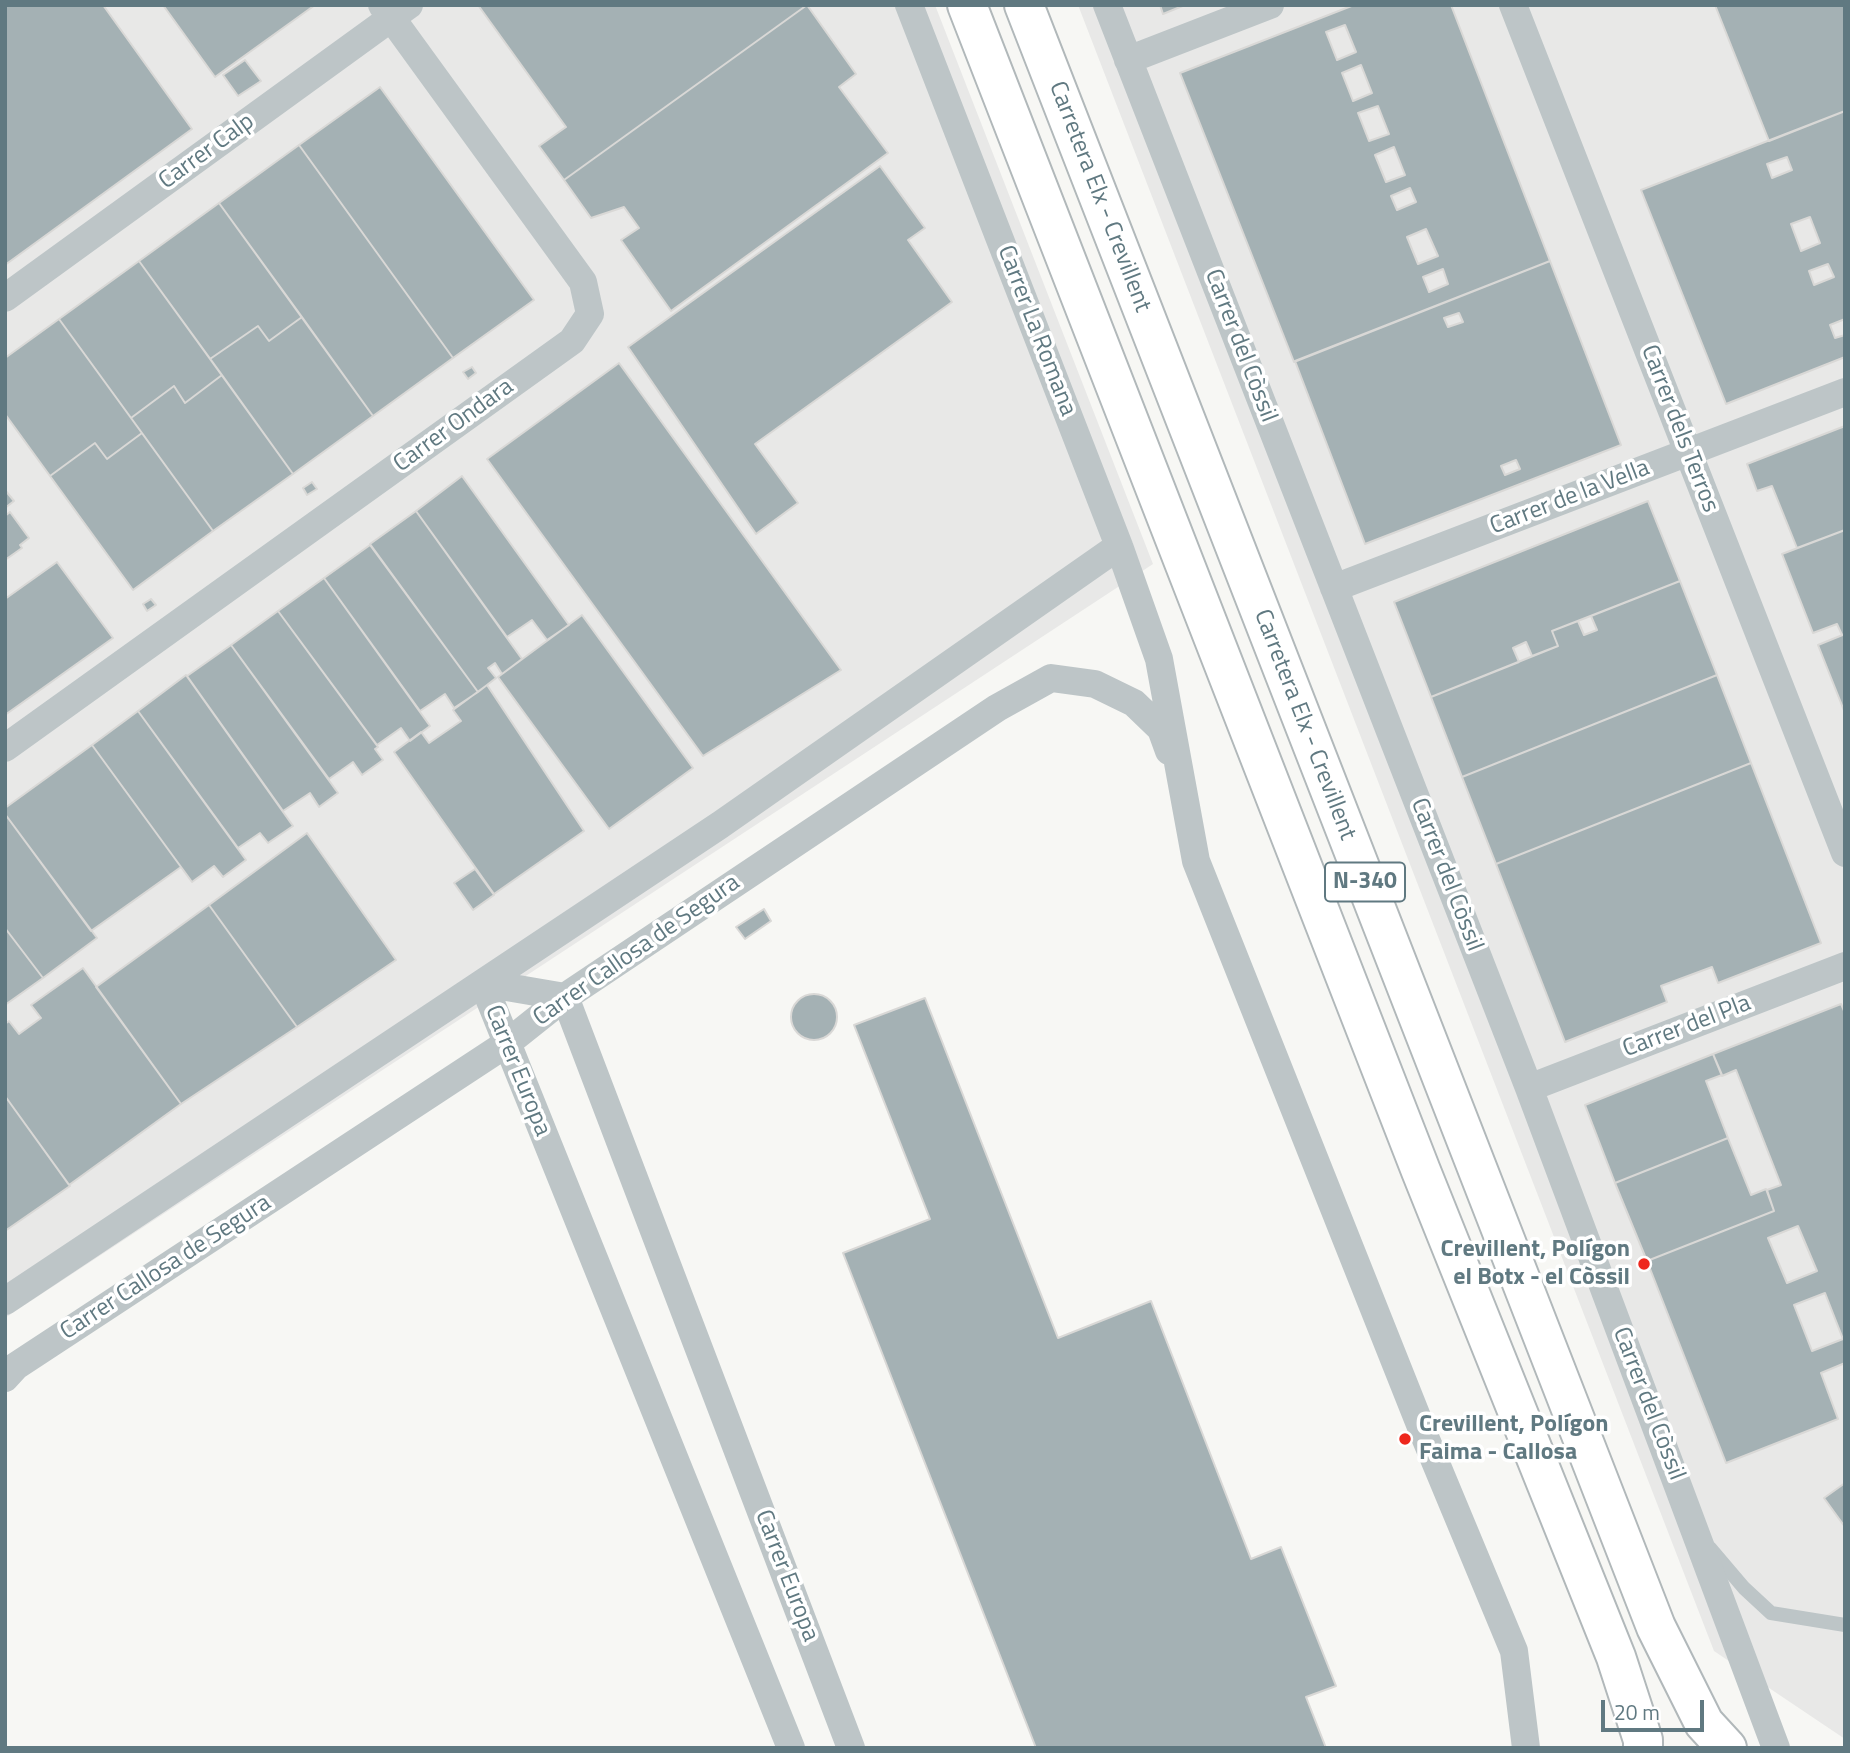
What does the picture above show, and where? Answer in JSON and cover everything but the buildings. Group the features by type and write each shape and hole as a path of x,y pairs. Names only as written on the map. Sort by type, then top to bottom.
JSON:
{"highway":[{"name":"N-340","path":"967,5 1421,1171 1616,1657 1643,1740 1643,1748"},
{"name":"Carretera Elx - Crevillent","path":"1024,5 1656,1627 1704,1723 1727,1748"}],"street":[{"name":"Carrer La Romana","path":"909,5 1119,546 1159,659 1182,782"},
{"name":"Carrer del Còssil","path":"1107,5 1529,1088 1776,1748"},
{"path":"1128,60 1270,5"},
{"name":"Carrer dels Terros","path":"1513,5 1845,853"},
{"name":"Carrer Calp","path":"5,298 394,10"},
{"name":"Carrer Ondara","path":"5,748 572,341 590,314 583,282 394,10"},
{"name":"Carrer de la Vella","path":"1335,588 1845,393"},
{"path":"5,1301 720,825 1119,546"},
{"name":"Carrer Callosa de Segura","path":"5,1378 16,1366 506,1044 565,997 997,708 1051,678 1096,684 1134,703 1161,729 1182,782"},
{"path":"1182,782 1196,861 1425,1437 1514,1651 1526,1748"},
{"name":"Carrer del Pla","path":"1529,1088 1845,966"},
{"name":"Carrer Europa","path":"483,983 565,997 851,1748"},
{"name":"Carrer Europa","path":"483,983 791,1748"}],"lane":[{"path":"1697,1534 1744,1588 1771,1613 1845,1625"}],"shaded area":[{"path":"5,5 935,5 1153,564 5,1318"},
{"path":"1078,5 1845,5 1845,1739 1714,1651"}],"place":[{"name":"Crevillent, Polígon el Botx - el Còssil","path":"1644,1264"},
{"name":"Crevillent, Polígon Faima - Callosa","path":"1405,1439"}]}
